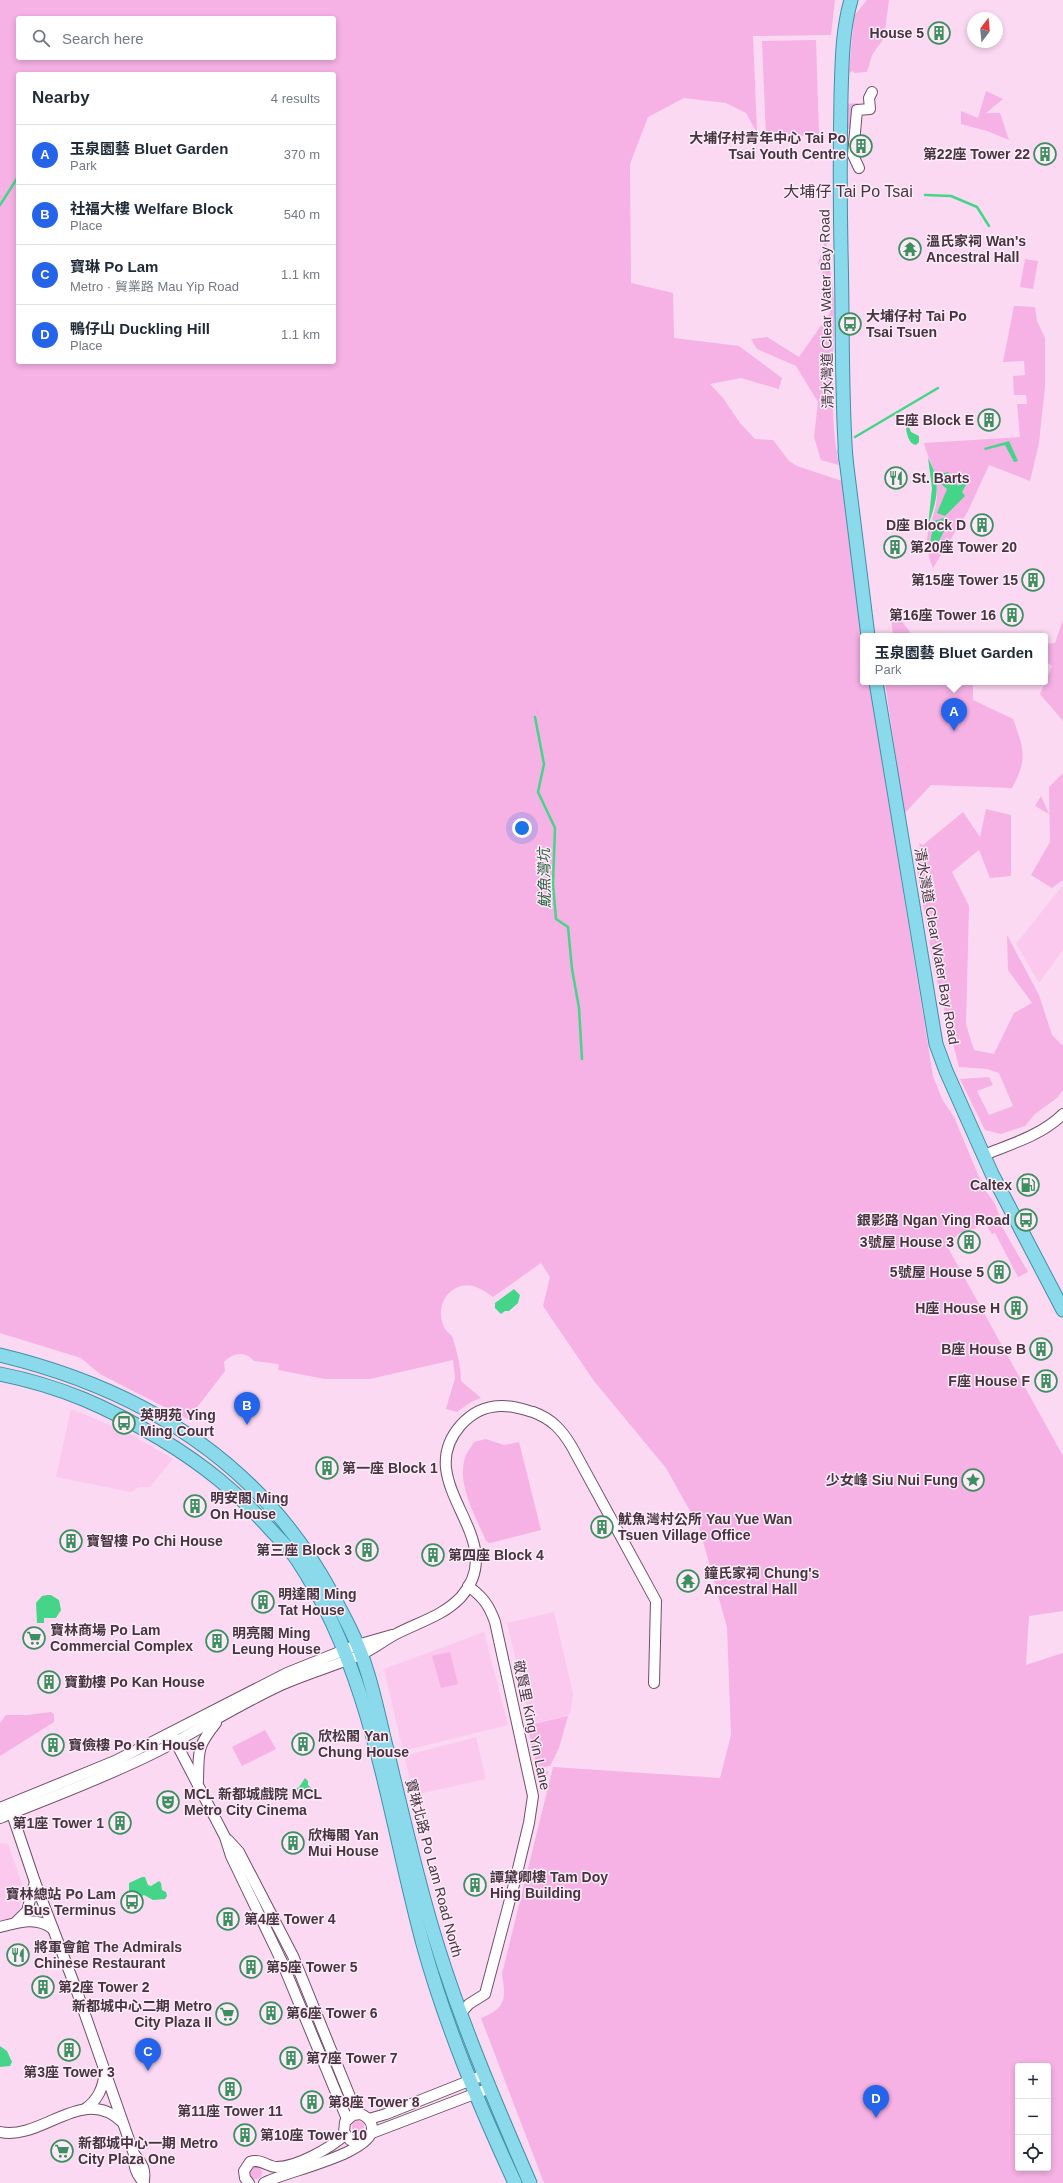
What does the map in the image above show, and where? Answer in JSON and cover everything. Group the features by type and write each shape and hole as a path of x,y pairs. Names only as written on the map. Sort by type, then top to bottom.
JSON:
{"main road":[{"name":"清水灣道 Clear Water Bay Road","path":"851,0 846,19 842,65 839,180 846,454 868,633"},
{"name":"清水灣道 Clear Water Bay Road","path":"876,685 936,1044 946,1071 998,1186 1063,1310"},
{"name":"寶琳北路 Po Lam Road North","path":"0,1355 57,1370 111,1392 153,1412 215,1453 262,1496 301,1542 321,1573 353,1652 374,1698 425,1902 460,2014 530,2183"},
{"name":"寶琳北路 Po Lam Road North","path":"0,1374 73,1394 114,1412 187,1455 223,1480 254,1510 297,1559 353,1652 357,1680 386,1789 424,1945 450,2028 470,2081 515,2183"}],"street":[{"path":"859,168 853,155 857,110 870,109 869,98 872,92"},
{"path":"984,1155 1031,1136 1044,1129 1063,1114"},
{"path":"173,1738 267,1682 353,1652 382,1644 394,1635 445,1611 468,1586 474,1565 474,1546 470,1530 448,1475 446,1461 450,1440 463,1423 484,1409 506,1406 539,1414 555,1423 566,1437 656,1601 654,1684"},
{"name":"敬賢里 King Yin Lane","path":"460,2014 469,2004 485,1994 516,1877 529,1823 533,1796 495,1622 490,1607 483,1597 468,1586"},
{"path":"0,1818 7,1808 115,1761 218,1720 279,1686 353,1652"},
{"path":"198,1782 198,1760 201,1742 218,1720"},
{"path":"173,1738 198,1782 225,1837 231,1856 296,1992 347,2119 344,2128 345,2135 350,2140 361,2143"},
{"path":"7,1808 105,2070 134,2154 141,2161 144,2168 146,2174 144,2183"},
{"path":"225,1837 239,1852 293,1956 357,2114 369,2119 386,2114 484,2075"},
{"path":"16,1922 27,1911 35,1882"},
{"path":"0,1927 16,1922 38,1922 53,1930"},
{"path":"84,2109 99,2095 104,2082 105,2070"},
{"path":"372,2133 490,2088"},
{"path":"0,2132 17,2132 84,2109 96,2108 107,2110 123,2123"},
{"path":"347,2119 357,2114"},
{"path":"264,2183 334,2158 368,2139 372,2133 372,2125 369,2119"},
{"path":"249,2183 245,2178 244,2171 250,2162 260,2161 272,2167 285,2166 324,2150 345,2135"},
{"path":"272,2167 282,2163 286,2156"}],"shaded area":[{"path":"0,0 835,0 831,35 753,36 757,133 746,113 726,103 684,98 648,117 630,164 631,283 673,293 674,338 739,346 782,378 779,389 741,378 710,384 723,398 740,423 755,439 773,440 789,461 797,466 842,481 861,633 860,633 860,685 869,685 933,1076 942,1099 954,1117 984,1189 994,1202 1000,1217 998,1220 1001,1219 1002,1227 1028,1272 1018,1277 995,1233 992,1234 987,1226 995,1221 958,1234 947,1246 1063,1456 1063,1611 1029,1616 1026,1665 1063,1653 1063,2183 544,2183 481,2018 500,2006 504,1996 502,1974 553,1767 720,1778 731,1735 727,1627 699,1527 666,1468 594,1381 543,1306 550,1277 541,1263 493,1297 476,1287 466,1285 451,1291 444,1299 441,1310 442,1321 445,1329 453,1339 460,1365 461,1381 481,1398 471,1402 457,1412 446,1409 455,1378 453,1360 370,1379 325,1379 278,1370 279,1364 254,1361 243,1354 239,1354 231,1356 224,1362 225,1371 188,1419 100,1374 81,1358 0,1333"},
{"path":"867,0 889,0 884,38 872,55 867,72 854,73 853,71 849,73 854,16"},
{"path":"816,40 819,135 766,137 762,41"},
{"path":"986,91 1003,99 986,113 1000,113 1009,140 987,131 961,124 961,111 978,118"},
{"path":"858,103 860,129 847,129 845,104"},
{"path":"826,238 834,302 833,404 839,465 821,460 814,437 818,402 796,366 757,349 751,339 767,337 799,357 830,313 830,288 818,264"},
{"path":"1025,259 1038,261 1033,289 1020,287"},
{"path":"1014,306 1035,307 1037,321 1045,338 1045,386 1039,443 1030,481 989,465 968,511 933,568 927,544 927,535 935,511 937,484 924,443 1020,437 1017,404 1027,404 1026,395 1014,395 1013,376 1025,375 1024,361 1003,362"},
{"path":"894,309 911,309 911,324"},
{"path":"908,425 911,432 919,436 919,442 916,445 909,439 906,428"},
{"path":"1009,441 1018,461 1014,462 1005,445 985,450 984,448"},
{"path":"928,458 935,476 937,492 928,526 932,488"},
{"path":"948,472 958,486 960,484 957,479 959,476 966,485 962,492 965,496 945,516 937,513 947,489 942,485 941,474"},
{"path":"944,518 945,529 936,547 930,544 934,521"},
{"path":"897,615 911,633 893,633 891,616"},
{"path":"1063,620 1063,721 1040,694 1044,685 1048,685 1048,675 1052,666 1048,663 1048,644 1055,643"},
{"path":"885,685 973,685 973,700 1013,719 1020,738 1023,754 1020,769 1012,788 931,785 904,814"},
{"path":"1063,773 1063,880 1052,888 1031,875 1050,842 1049,787"},
{"path":"1041,796 1049,814 1035,806"},
{"path":"986,809 1011,815 1011,876 990,878 979,850 952,872 969,906 966,1024 974,1050 994,1054 1014,1013 1032,1003 1008,970 1007,935 1039,995 1052,1035 1063,1046 1063,1090 1057,1098 1035,1114 1025,1126 1001,1134 985,1130 960,1079 989,1077 993,1085 977,1091 989,1115 1013,1106 999,1073 987,1069 959,1067 935,973 914,853 920,848 919,843 923,845 963,812 980,837"},
{"path":"1063,885 1063,950 1039,983 1016,944"},
{"path":"514,1289 520,1295 518,1303 509,1311 505,1311 501,1314 495,1308 495,1303"},
{"path":"71,1409 124,1431 173,1459 150,1487 139,1487 131,1492 56,1477"},
{"path":"486,1439 504,1445 519,1442 541,1530 490,1543 486,1541 468,1499 463,1477 463,1466 466,1455 474,1442"},
{"path":"51,1595 59,1600 61,1610 56,1618 44,1618 44,1623 37,1623 36,1603 42,1596"},
{"path":"554,1612 573,1693 571,1710 569,1715 531,1724 507,1623"},
{"path":"484,1632 508,1725 403,1751 384,1669"},
{"path":"450,1652 458,1684 441,1688 432,1656"},
{"path":"51,1712 54,1714 54,1722 0,1756 0,1723 6,1715 27,1715"},
{"path":"568,1716 559,1748 550,1766 537,1768 529,1733 529,1725"},
{"path":"265,1730 276,1749 242,1766 232,1747"},
{"path":"476,1737 486,1779 414,1795 404,1756"},
{"path":"549,1771 540,1790 538,1774"},
{"path":"305,1778 308,1781 308,1785 316,1792 312,1794 305,1791 297,1796 292,1795 291,1791 299,1787"},
{"path":"0,1843 8,1844 25,1892 16,1917 0,1921"},
{"path":"145,1877 148,1885 151,1886 159,1881 161,1883 162,1890 166,1892 167,1896 165,1899 153,1900 144,1895 132,1901 129,1898 129,1883"},
{"path":"0,2046 7,2051 12,2062 10,2066 0,2067"},
{"path":"356,2121 360,2121 364,2127 360,2133 356,2133 352,2129 352,2125"},
{"path":"258,2167 261,2168 261,2178 254,2179 251,2178 250,2171 251,2168"}],"waterway":[{"path":"0,205 16,180"},
{"path":"925,195 951,196 977,207 989,226"},
{"path":"855,437 938,388"},
{"name":"魷魚灣坑","path":"535,717 544,764 538,792 555,828 553,884 556,919 568,927 572,969 579,1008 582,1059"}],"place":[{"name":"House 5","path":"939,33"},
{"name":"大埔仔村青年中心 Tai Po Tsai Youth Centre","path":"861,146"},
{"name":"第22座 Tower 22","path":"1045,154"},
{"name":"溫氏家祠 Wan's Ancestral Hall","path":"910,249"},
{"name":"大埔仔村 Tai Po Tsai Tsuen","path":"850,324"},
{"name":"E座 Block E","path":"989,420"},
{"name":"St. Barts","path":"896,478"},
{"name":"D座 Block D","path":"982,525"},
{"name":"第20座 Tower 20","path":"895,547"},
{"name":"第15座 Tower 15","path":"1033,580"},
{"name":"第16座 Tower 16","path":"1012,615"},
{"name":"玉泉園藝 Bluet Garden","path":"954,731"},
{"name":"Caltex","path":"1028,1185"},
{"name":"銀影路 Ngan Ying Road","path":"1026,1220"},
{"name":"3號屋 House 3","path":"969,1242"},
{"name":"5號屋 House 5","path":"999,1272"},
{"name":"H座 House H","path":"1016,1308"},
{"name":"B座 House B","path":"1041,1349"},
{"name":"F座 House F","path":"1046,1381"},
{"name":"英明苑 Ying Ming Court","path":"124,1423"},
{"name":"社福大樓 Welfare Block","path":"247,1425"},
{"name":"第一座 Block 1","path":"327,1468"},
{"name":"少女峰 Siu Nui Fung","path":"973,1480"},
{"name":"明安閣 Ming On House","path":"195,1506"},
{"name":"魷魚灣村公所 Yau Yue Wan Tsuen Village Office","path":"602,1527"},
{"name":"寶智樓 Po Chi House","path":"71,1541"},
{"name":"第三座 Block 3","path":"367,1550"},
{"name":"第四座 Block 4","path":"433,1555"},
{"name":"鐘氏家祠 Chung's Ancestral Hall","path":"688,1581"},
{"name":"明達閣 Ming Tat House","path":"263,1602"},
{"name":"寶林商場 Po Lam Commercial Complex","path":"34,1638"},
{"name":"明亮閣 Ming Leung House","path":"217,1641"},
{"name":"寶勤樓 Po Kan House","path":"49,1682"},
{"name":"欣松閣 Yan Chung House","path":"303,1744"},
{"name":"寶儉樓 Po Kin House","path":"53,1745"},
{"name":"MCL 新都城戲院 MCL Metro City Cinema","path":"168,1802"},
{"name":"第1座 Tower 1","path":"120,1823"},
{"name":"欣梅閣 Yan Mui House","path":"293,1843"},
{"name":"譚黛卿樓 Tam Doy Hing Building","path":"475,1885"},
{"name":"寶林總站 Po Lam Bus Terminus","path":"132,1902"},
{"name":"第4座 Tower 4","path":"228,1919"},
{"name":"將軍會館 The Admirals Chinese Restaurant","path":"18,1955"},
{"name":"第5座 Tower 5","path":"251,1967"},
{"name":"第2座 Tower 2","path":"43,1987"},
{"name":"第6座 Tower 6","path":"271,2013"},
{"name":"新都城中心二期 Metro City Plaza II","path":"227,2014"},
{"name":"第3座 Tower 3","path":"69,2050"},
{"name":"第7座 Tower 7","path":"291,2058"},
{"name":"寶琳 Po Lam","path":"148,2071"},
{"name":"第11座 Tower 11","path":"230,2089"},
{"name":"第8座 Tower 8","path":"312,2102"},
{"name":"鴨仔山 Duckling Hill","path":"876,2118"},
{"name":"第10座 Tower 10","path":"245,2135"},
{"name":"新都城中心一期 Metro City Plaza One","path":"62,2151"}],"district":[{"name":"大埔仔 Tai Po Tsai","path":"848,191"}]}
